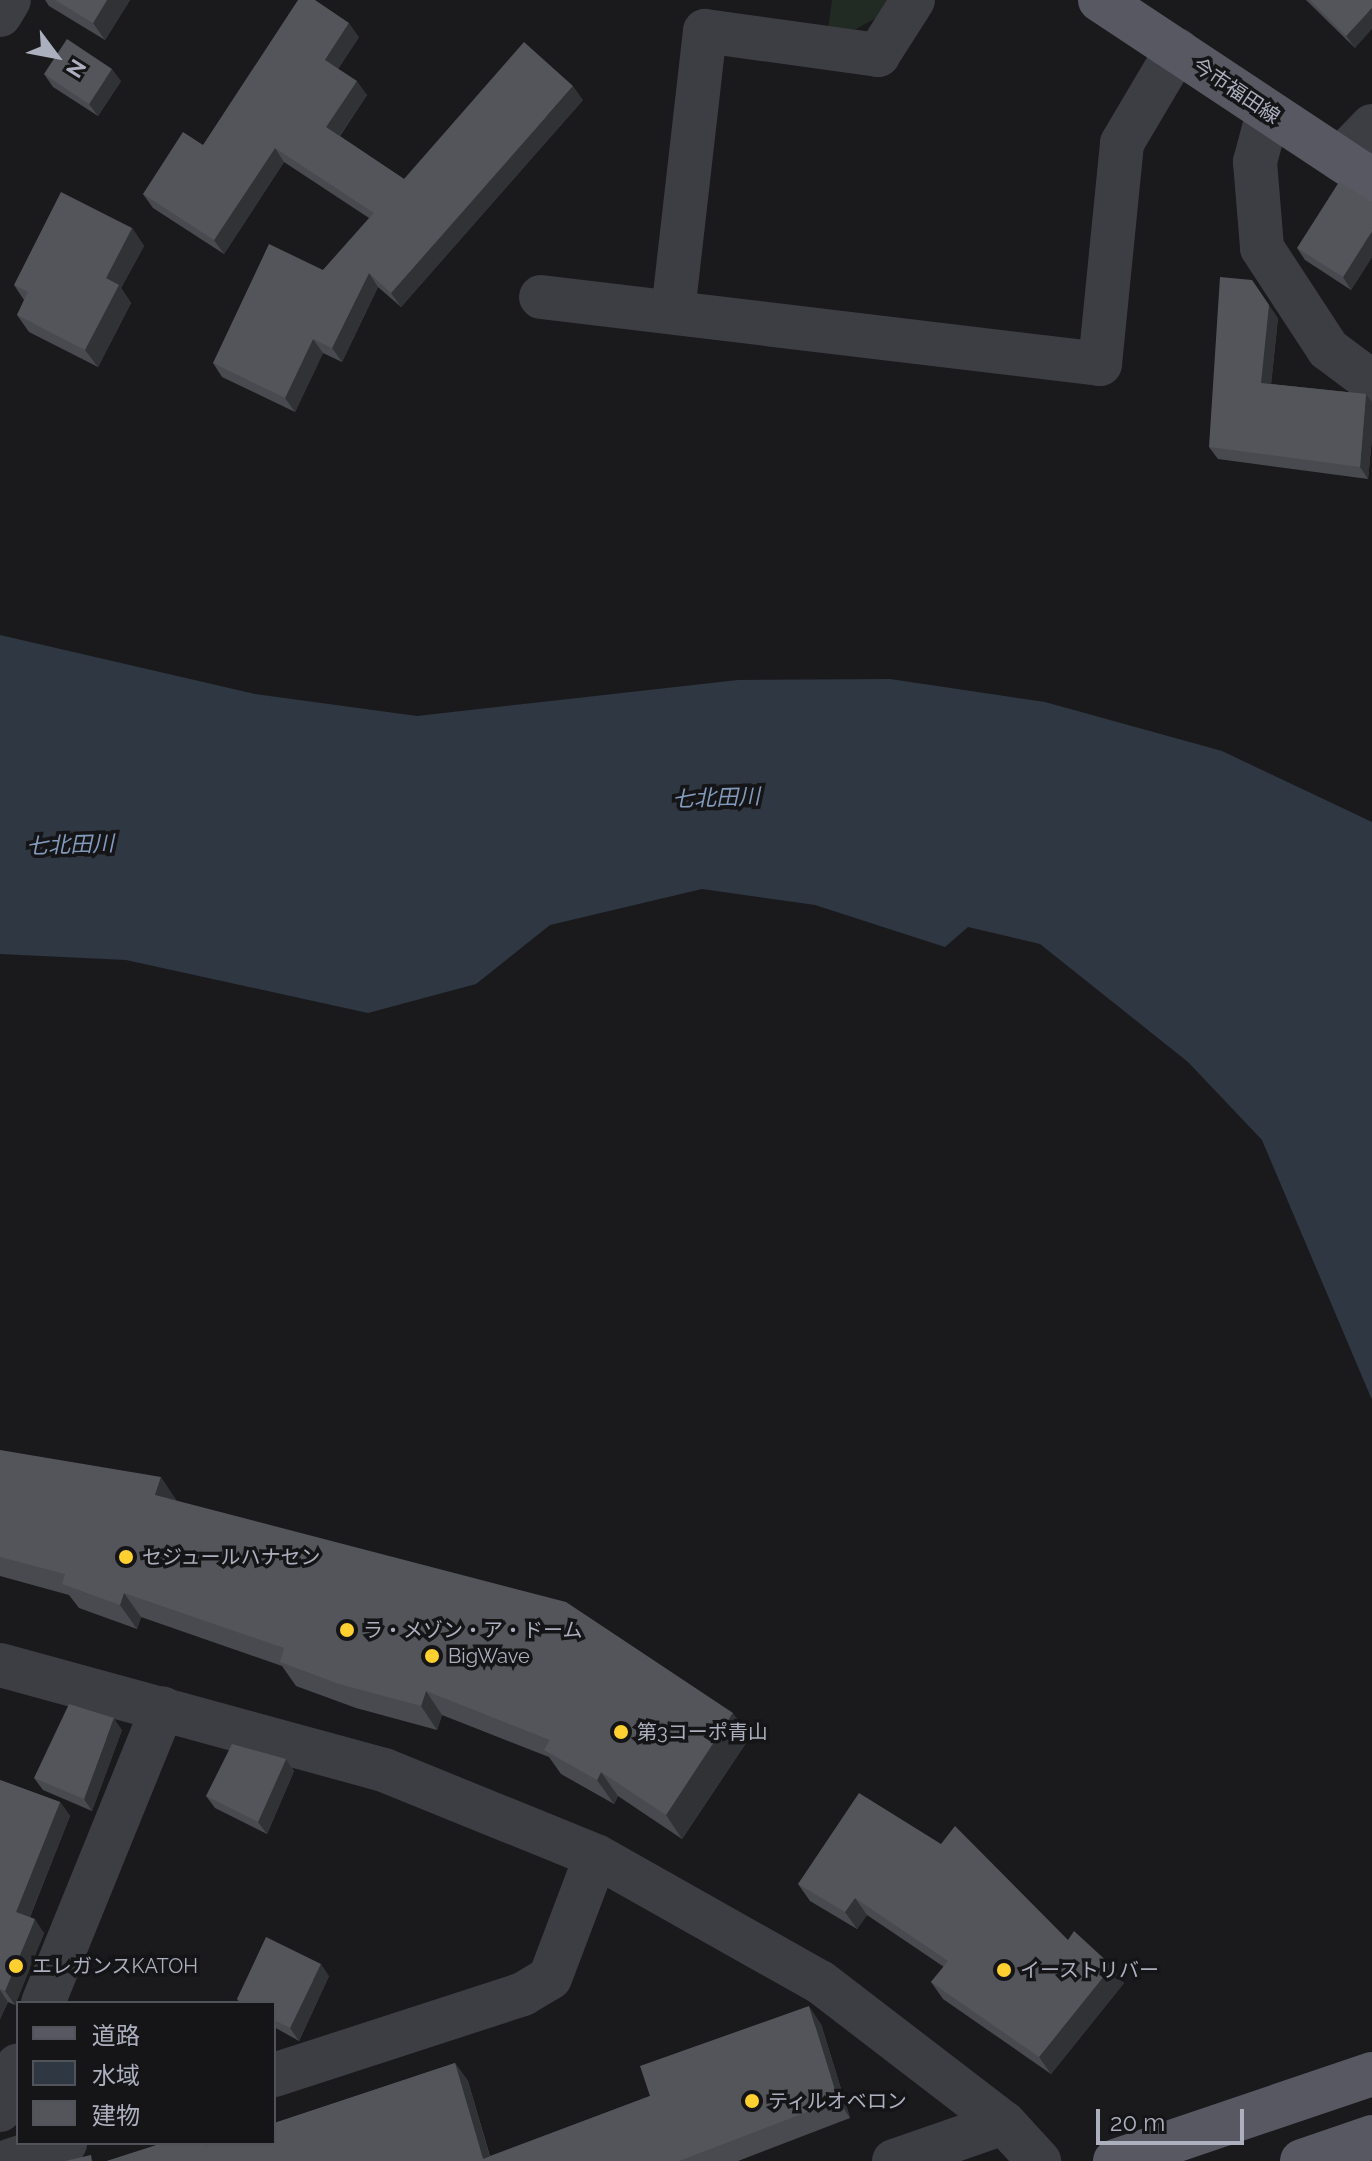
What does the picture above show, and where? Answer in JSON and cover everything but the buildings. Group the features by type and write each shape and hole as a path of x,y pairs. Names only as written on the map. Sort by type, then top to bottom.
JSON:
{"main road":[{"name":"今市福田線","path":"1100,0 1356,170"},
{"path":"1115,2161 1372,2074"},
{"path":"1302,2161 1372,2137"}],"street":[{"path":"0,15 9,0"},
{"path":"673,312 708,16 878,55 913,0"},
{"path":"541,297 1100,364 1122,143 1177,50"},
{"path":"1268,113 1255,162 1262,248 1328,349 1372,382"},
{"path":"1356,170 1372,126"},
{"path":"0,1665 384,1770 596,1856 820,1982 1004,2123 1039,2161"},
{"path":"44,2001 163,1708"},
{"path":"276,2074 523,1994 550,1978 596,1856"},
{"path":"0,2110 16,2070"},
{"path":"894,2161 1004,2123"},
{"path":"9,2161 59,2145"}],"shaded area":[{"path":"832,0 892,0 884,14 850,32 828,30"}],"water":[{"name":"七北田川","path":"0,635 255,694 417,716 738,680 890,679 1045,702 1222,751 1372,822 1372,1400 1262,1140 1188,1062 1040,944 968,927 945,947 815,905 702,889 550,925 476,984 368,1013 126,960 0,954"}],"place":[{"name":"セジュールハナセン","path":"126,1557"},
{"name":"ラ・メゾン・ア・ドーム","path":"347,1630"},
{"name":"BigWave","path":"432,1656"},
{"name":"第3コーポ青山","path":"621,1732"},
{"name":"エレガンスKATOH","path":"16,1966"},
{"name":"イーストリバー","path":"1004,1970"},
{"name":"ティルオベロン","path":"752,2101"}]}
